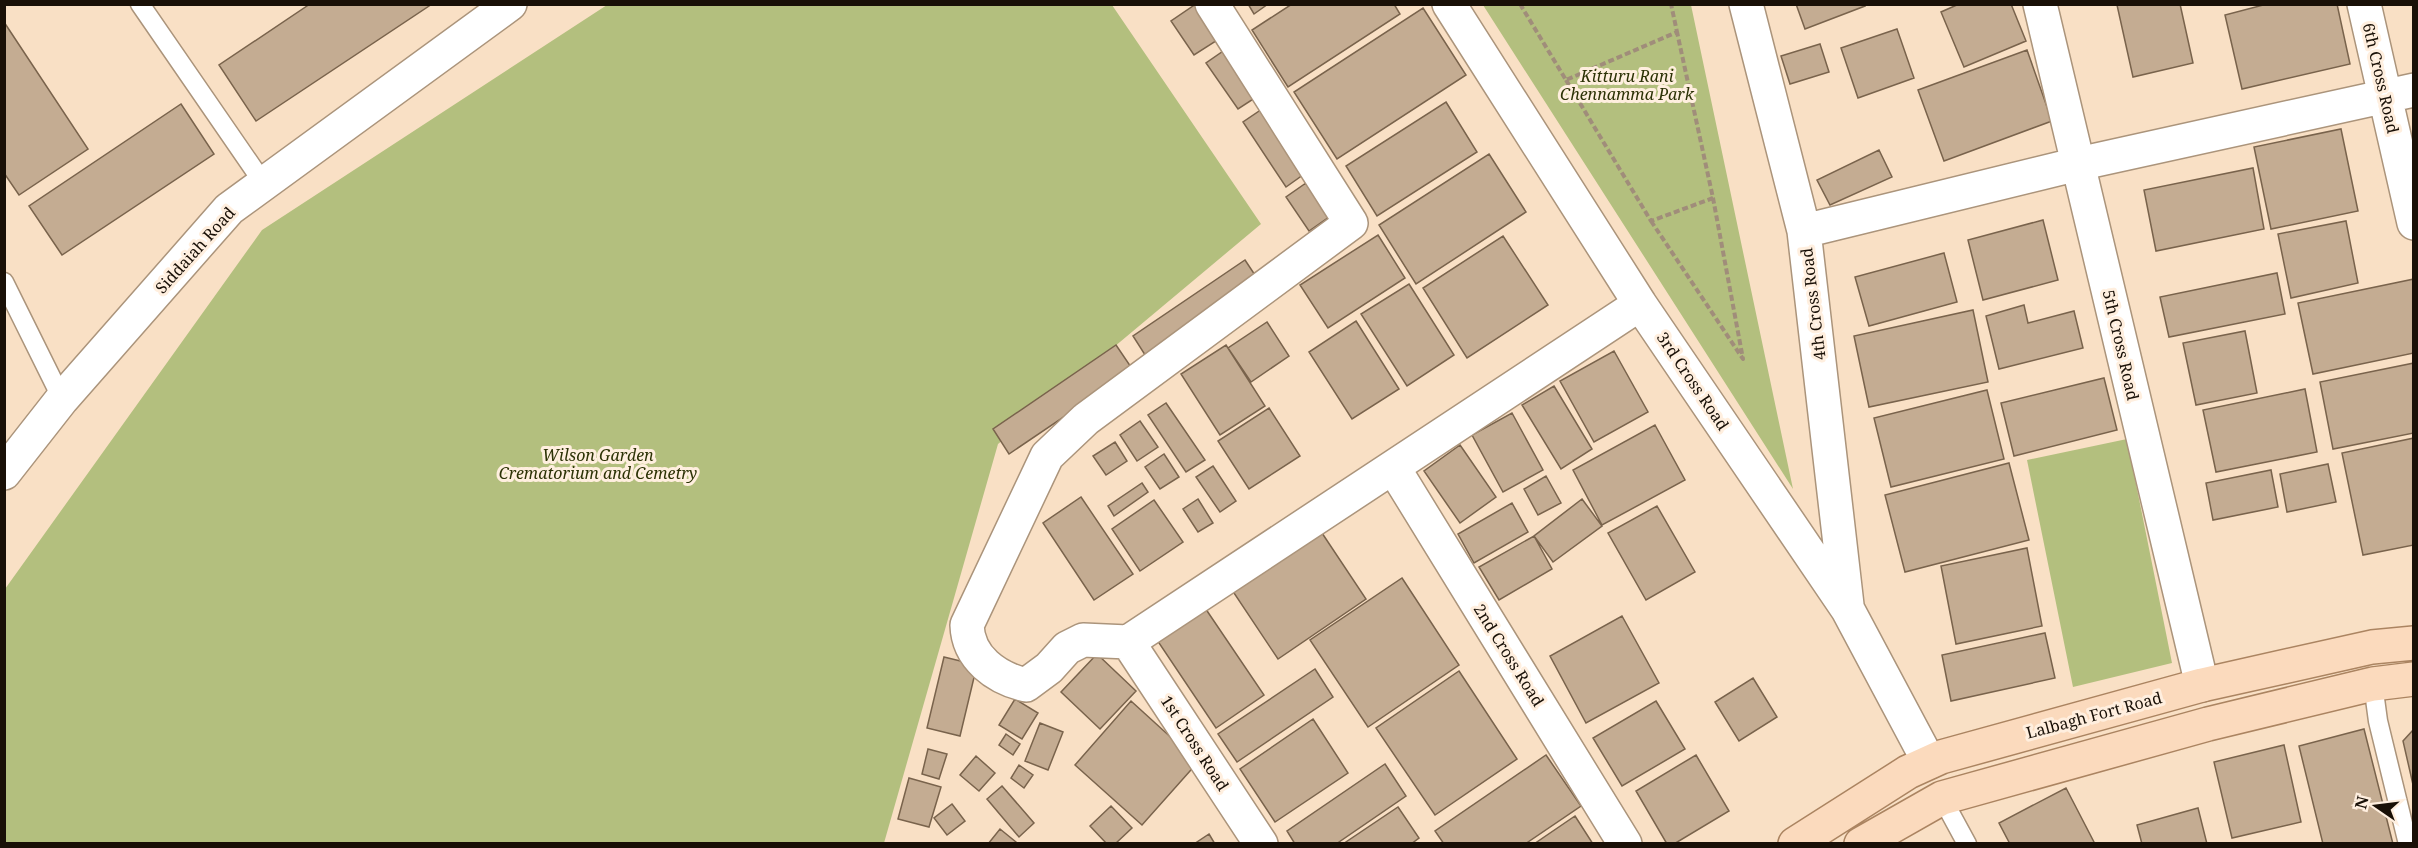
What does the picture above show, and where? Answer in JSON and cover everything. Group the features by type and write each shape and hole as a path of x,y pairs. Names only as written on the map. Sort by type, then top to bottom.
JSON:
{"main road":[{"name":"Lalbagh Fort Road","path":"1795,843 1908,772 1929,762 2202,685 2372,647 2414,643"},
{"path":"1861,843 1942,798 2208,724 2373,684 2414,680"}],"street":[{"path":"1212,4 1351,223 1086,419 1047,456 967,626 967,641 979,658 1004,680 1026,685 1050,668 1067,648 1083,640 1128,642 1640,304"},
{"name":"3rd Cross Road","path":"1449,4 1640,304 1848,610 1929,762"},
{"name":"4th Cross Road","path":"1746,4 1804,231 1848,610"},
{"name":"5th Cross Road","path":"2040,4 2202,685"},
{"name":"6th Cross Road","path":"2364,4 2400,93 2414,223"},
{"name":"Siddaiah Road","path":"4,473 62,399 229,209 500,7"},
{"path":"1804,231 2078,164 2400,93"},
{"name":"2nd Cross Road","path":"1393,467 1625,843"},
{"name":"1st Cross Road","path":"1128,642 1261,843"}],"lane":[{"path":"140,4 264,184"},
{"path":"4,282 62,399"},
{"path":"2373,684 2378,721 2408,843"},
{"path":"1942,798 1967,843"}],"path":[{"path":"1520,4 1652,221 1743,359 1713,198 1671,4"},
{"path":"1566,80 1677,32"},
{"path":"1652,221 1713,198"}],"green space":[{"name":"Wilson Garden Crematorium and Cemetry","path":"607,5 1112,5 1261,224 998,444 884,843 5,844 5,589 262,230"},
{"name":"Kitturu Rani Chennamma Park","path":"1483,5 1691,5 1793,489"},
{"path":"2127,439 2172,663 2073,687 2027,460"}],"building":[{"path":"310,4 432,4 256,121 219,65"},
{"path":"1196,4 1227,34 1194,55 1171,21"},
{"path":"1248,4 1268,4 1254,14"},
{"path":"1292,4 1394,4 1400,14 1288,87 1252,30"},
{"path":"1796,4 1864,4 1865,6 1805,29"},
{"path":"1959,4 2011,4 2026,41 1964,67 1941,12"},
{"path":"2180,4 2193,63 2133,77 2117,5"},
{"path":"2267,4 2337,4 2350,64 2242,89 2225,15"},
{"path":"1423,8 1466,75 1337,159 1294,92"},
{"path":"4,22 88,149 19,195 4,173"},
{"path":"1897,29 1914,78 1858,98 1841,48"},
{"path":"1820,44 1829,72 1790,84 1781,56"},
{"path":"1229,47 1261,94 1238,109 1206,63"},
{"path":"2027,50 2052,121 1944,161 1918,90"},
{"path":"1446,102 1477,152 1377,216 1346,166"},
{"path":"1271,103 1314,167 1286,187 1243,122"},
{"path":"181,104 214,154 62,255 29,206"},
{"path":"2341,129 2358,211 2271,229 2254,147"},
{"path":"1879,150 1892,177 1830,205 1817,180"},
{"path":"1489,154 1526,212 1416,284 1379,225"},
{"path":"2253,168 2264,229 2156,251 2144,190"},
{"path":"1306,183 1329,217 1309,231 1286,197"},
{"path":"2043,220 2058,280 1983,300 1968,240"},
{"path":"2346,221 2358,283 2291,298 2278,234"},
{"path":"1378,235 1405,278 1328,328 1300,285"},
{"path":"1503,236 1548,305 1467,358 1423,288"},
{"path":"1944,253 1957,302 1869,326 1855,277"},
{"path":"1245,260 1259,281 1147,358 1133,336"},
{"path":"2277,273 2285,314 2169,337 2160,297"},
{"path":"2414,279 2414,353 2313,374 2298,303"},
{"path":"1409,284 1454,355 1407,386 1361,314"},
{"path":"2024,305 2028,323 2074,311 2083,348 1999,369 1986,316"},
{"path":"1973,310 1988,382 1869,407 1854,336"},
{"path":"1356,321 1399,389 1352,419 1309,352"},
{"path":"1267,322 1289,356 1251,382 1228,348"},
{"path":"2245,331 2257,393 2196,405 2183,343"},
{"path":"1116,345 1133,370 1009,454 993,429"},
{"path":"1226,345 1265,406 1220,435 1181,374"},
{"path":"1614,351 1648,412 1594,442 1560,381"},
{"path":"2414,363 2414,433 2333,449 2320,382"},
{"path":"2104,378 2117,430 2014,456 2001,403"},
{"path":"1554,386 1592,449 1561,469 1522,405"},
{"path":"2305,389 2317,452 2216,472 2203,410"},
{"path":"1987,390 2004,459 1891,487 1874,418"},
{"path":"1166,403 1205,460 1186,472 1148,415"},
{"path":"1269,408 1300,456 1249,489 1218,441"},
{"path":"1512,413 1543,470 1503,492 1472,435"},
{"path":"1140,421 1158,447 1137,461 1120,435"},
{"path":"1655,425 1685,480 1602,525 1573,470"},
{"path":"2414,438 2414,545 2363,555 2342,453"},
{"path":"1115,442 1127,461 1106,475 1093,456"},
{"path":"1460,445 1496,497 1460,523 1424,471"},
{"path":"1164,454 1179,477 1160,489 1145,467"},
{"path":"2009,463 2029,540 1905,572 1885,495"},
{"path":"2328,464 2336,502 2287,512 2280,474"},
{"path":"1213,466 1236,501 1220,512 1196,477"},
{"path":"2271,470 2278,507 2213,520 2206,483"},
{"path":"1546,476 1561,503 1538,515 1524,489"},
{"path":"1142,483 1148,492 1114,516 1108,506"},
{"path":"1081,497 1133,574 1094,600 1043,523"},
{"path":"1198,499 1213,523 1198,532 1183,509"},
{"path":"1582,499 1602,526 1553,562 1534,536"},
{"path":"1154,500 1183,542 1140,571 1112,529"},
{"path":"1512,503 1528,532 1474,563 1458,534"},
{"path":"1657,506 1695,572 1646,600 1608,533"},
{"path":"1320,530 1366,599 1278,659 1232,590"},
{"path":"1534,536 1552,569 1499,600 1479,567"},
{"path":"2027,548 2042,626 1956,644 1941,566"},
{"path":"1402,578 1459,665 1368,727 1310,640"},
{"path":"1199,599 1264,695 1216,728 1151,631"},
{"path":"1622,616 1659,683 1586,723 1550,656"},
{"path":"2045,633 2055,678 1951,701 1942,655"},
{"path":"1097,654 1136,691 1100,729 1061,692"},
{"path":"944,657 977,665 960,736 927,728"},
{"path":"1315,669 1333,697 1237,762 1218,734"},
{"path":"1459,671 1517,759 1435,815 1376,728"},
{"path":"1753,678 1777,717 1739,741 1715,702"},
{"path":"1015,699 1038,713 1022,739 999,725"},
{"path":"1131,701 1198,762 1142,825 1075,765"},
{"path":"1656,701 1685,749 1622,786 1593,738"},
{"path":"1313,719 1348,773 1275,822 1240,769"},
{"path":"1040,723 1063,732 1048,770 1025,761"},
{"path":"2364,729 2393,844 2323,844 2299,746"},
{"path":"2414,729 2414,789 2403,741"},
{"path":"1006,734 1020,744 1013,755 999,745"},
{"path":"2284,745 2301,822 2232,838 2214,762"},
{"path":"928,749 947,754 939,779 922,774"},
{"path":"1546,755 1581,806 1525,844 1444,844 1435,831"},
{"path":"1696,755 1729,811 1674,844 1667,844 1636,791"},
{"path":"976,756 995,773 979,791 960,775"},
{"path":"1385,764 1406,796 1336,844 1295,844 1287,831"},
{"path":"1019,765 1033,775 1024,788 1011,778"},
{"path":"909,778 941,787 929,827 898,819"},
{"path":"1002,786 1034,823 1019,837 987,799"},
{"path":"2066,788 2095,844 2010,844 1999,823"},
{"path":"952,804 965,821 947,835 934,818"},
{"path":"1111,806 1132,828 1115,844 1107,844 1090,826"},
{"path":"1398,807 1419,838 1411,844 1343,844"},
{"path":"2198,808 2207,844 2142,844 2137,825"},
{"path":"1575,816 1593,844 1534,844"},
{"path":"1000,829 1016,842 1014,844 988,844"},
{"path":"1209,834 1215,844 1194,844"}]}
